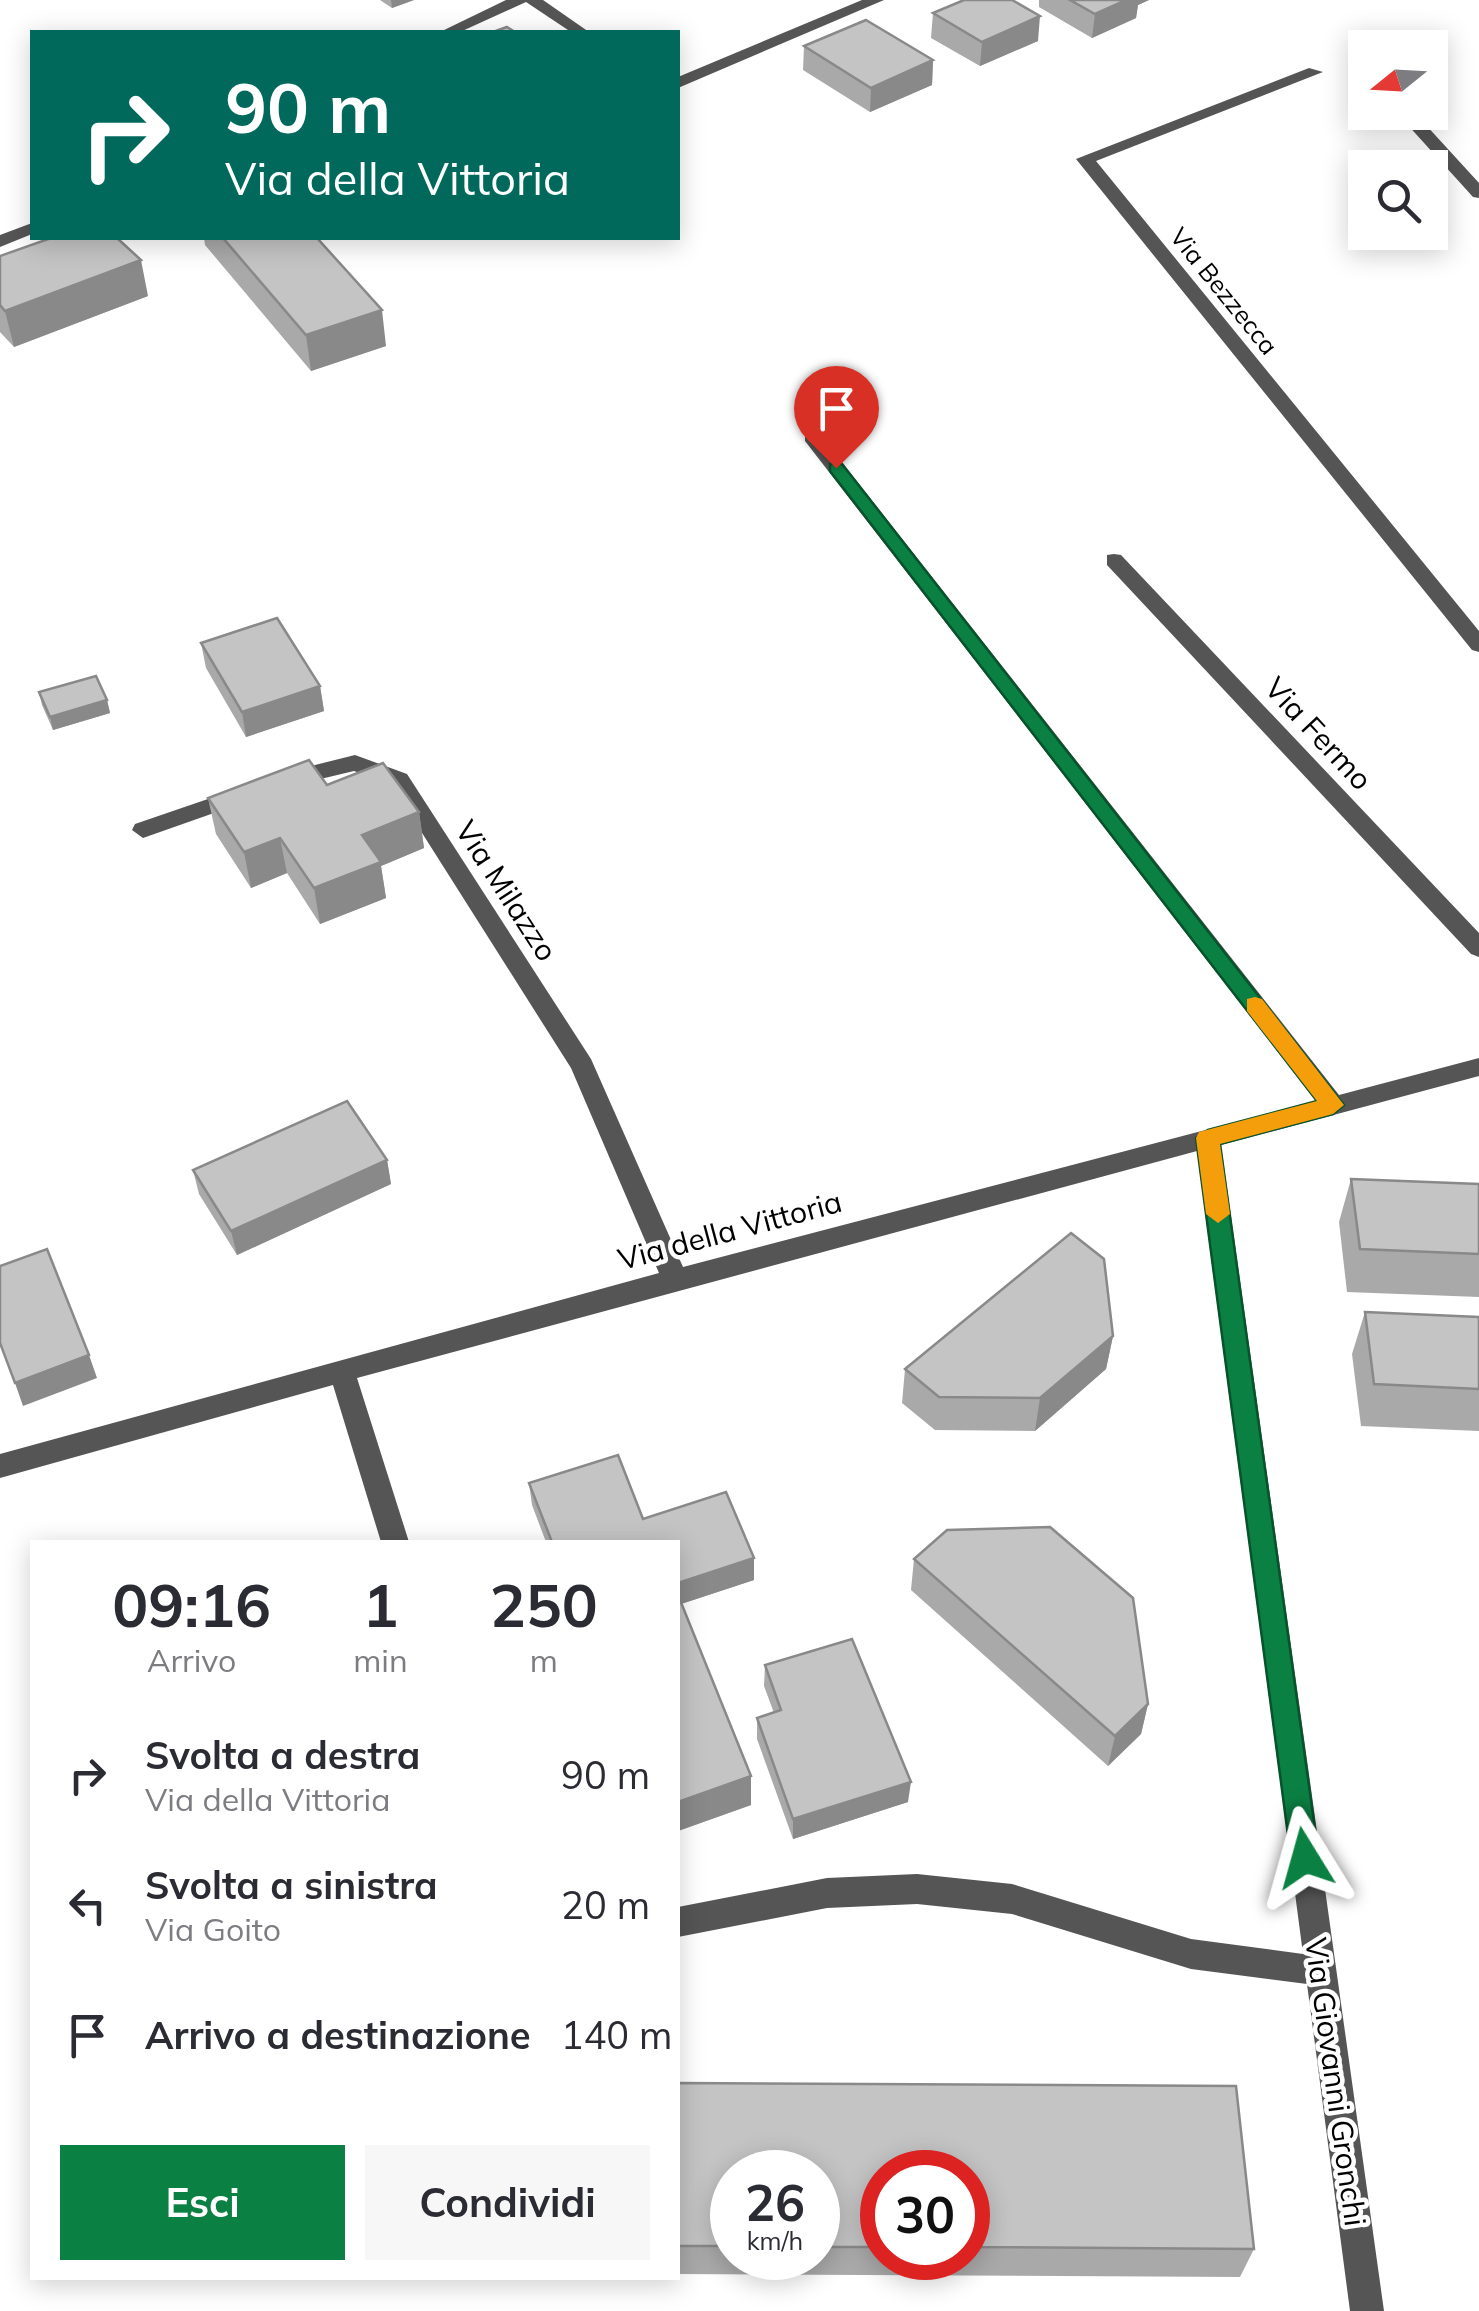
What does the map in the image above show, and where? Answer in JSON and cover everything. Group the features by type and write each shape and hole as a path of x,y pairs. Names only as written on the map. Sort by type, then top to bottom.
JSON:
{"street":[{"path":"452,30 519,0"},
{"path":"532,0 579,30"},
{"path":"680,82 876,0"},
{"name":"Via Bezzecca","path":"1315,72 1085,159 1479,646"},
{"path":"1420,130 1479,194"},
{"path":"0,242 30,229"},
{"path":"812,437 1333,1105"},
{"name":"Via Fermo","path":"1114,560 1479,948"},
{"name":"Via Milazzo","path":"144,830 318,768 355,763 399,779 582,1066 675,1279"},
{"name":"Via della Vittoria","path":"0,1466 675,1279 1479,1067"},
{"name":"Via Giovanni Gronchi","path":"1208,1138 1366,2311"},
{"path":"342,1372 393,1540"},
{"path":"680,1922 827,1893 917,1889 1012,1898 1191,1954 1320,1972"}],"building":[{"path":"964,0 1012,0 1040,16 982,42 933,13"},
{"path":"1070,0 1126,0 1095,14"},
{"path":"866,20 933,60 871,88 804,46"},
{"path":"45,240 119,240 141,260 5,311 0,305 0,256"},
{"path":"225,240 319,240 382,310 306,335"},
{"path":"277,618 320,686 242,712 201,643"},
{"path":"96,676 107,700 50,717 39,692"},
{"path":"309,760 327,785 383,763 419,812 362,835 381,862 314,888 280,838 244,852 208,798"},
{"path":"347,1101 387,1160 231,1231 193,1170"},
{"path":"1351,1179 1479,1184 1479,1254 1360,1249"},
{"path":"1071,1233 1104,1259 1113,1336 1040,1398 939,1397 905,1369"},
{"path":"47,1249 89,1355 15,1383 0,1343 0,1266"},
{"path":"1365,1312 1479,1317 1479,1389 1374,1384"},
{"path":"618,1455 643,1519 726,1492 754,1558 680,1582 680,1540 551,1540 529,1483"},
{"path":"1050,1527 1133,1598 1148,1704 1115,1736 914,1559 947,1530"},
{"path":"680,1600 751,1776 680,1801"},
{"path":"852,1639 911,1782 793,1819 757,1718 781,1710 765,1665"},
{"path":"680,2083 1236,2086 1254,2249 990,2247 990,2150 860,2150 860,2247 840,2247 840,2150 710,2150 710,2246 680,2246"}],"slow traffic":[{"path":"1218,1214 1208,1138 1333,1105 1255,1005"}],"route":[{"path":"836,468 1333,1105 1208,1138 1305,1858"}]}
